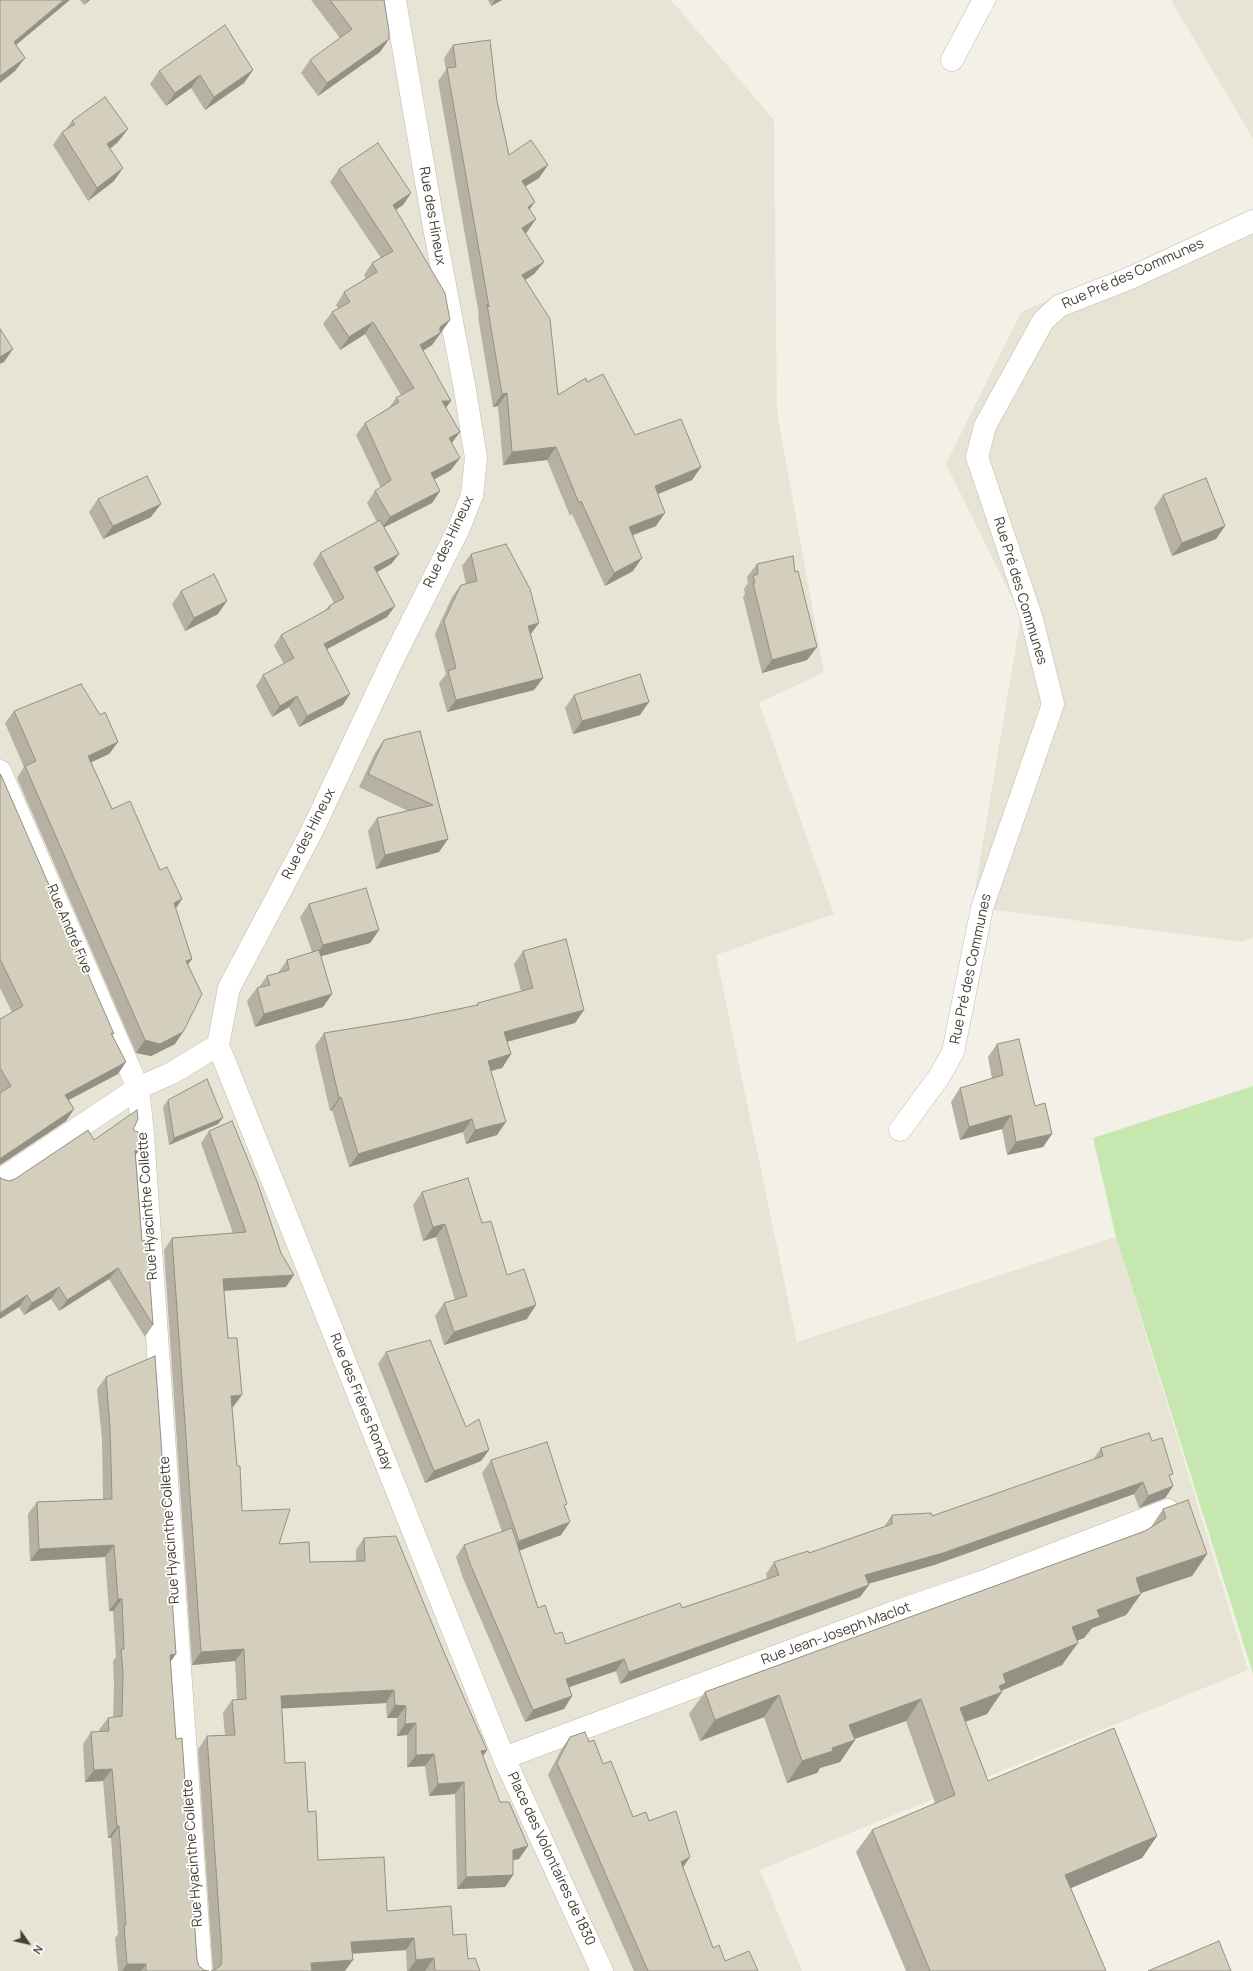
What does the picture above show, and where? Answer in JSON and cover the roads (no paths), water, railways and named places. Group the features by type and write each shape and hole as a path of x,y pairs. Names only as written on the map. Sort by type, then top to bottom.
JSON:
{"street":[{"name":"Rue des Hineux","path":"218,1045 229,988 311,833 391,663 459,528 472,495 476,458 465,390 433,222 395,0"},
{"path":"952,60 984,0"},
{"name":"Rue Pré des Communes","path":"900,1130 939,1077 953,1052 982,908 1053,704 1031,616 977,457 985,426 1043,321 1059,306 1128,279 1253,221"},
{"name":"Rue André Five","path":"0,771 138,1088"},
{"path":"0,1180 138,1088 172,1073 218,1045"},
{"name":"Rue des Frères Ronday","path":"218,1045 504,1758"},
{"name":"Rue Hyacinthe Collette","path":"138,1088 143,1134 201,1971"},
{"name":"Rue Jean-Joseph Maclot","path":"504,1758 888,1614 982,1582 1168,1510"},
{"name":"Place des Volontaires de 1830","path":"504,1758 597,1968"}]}
